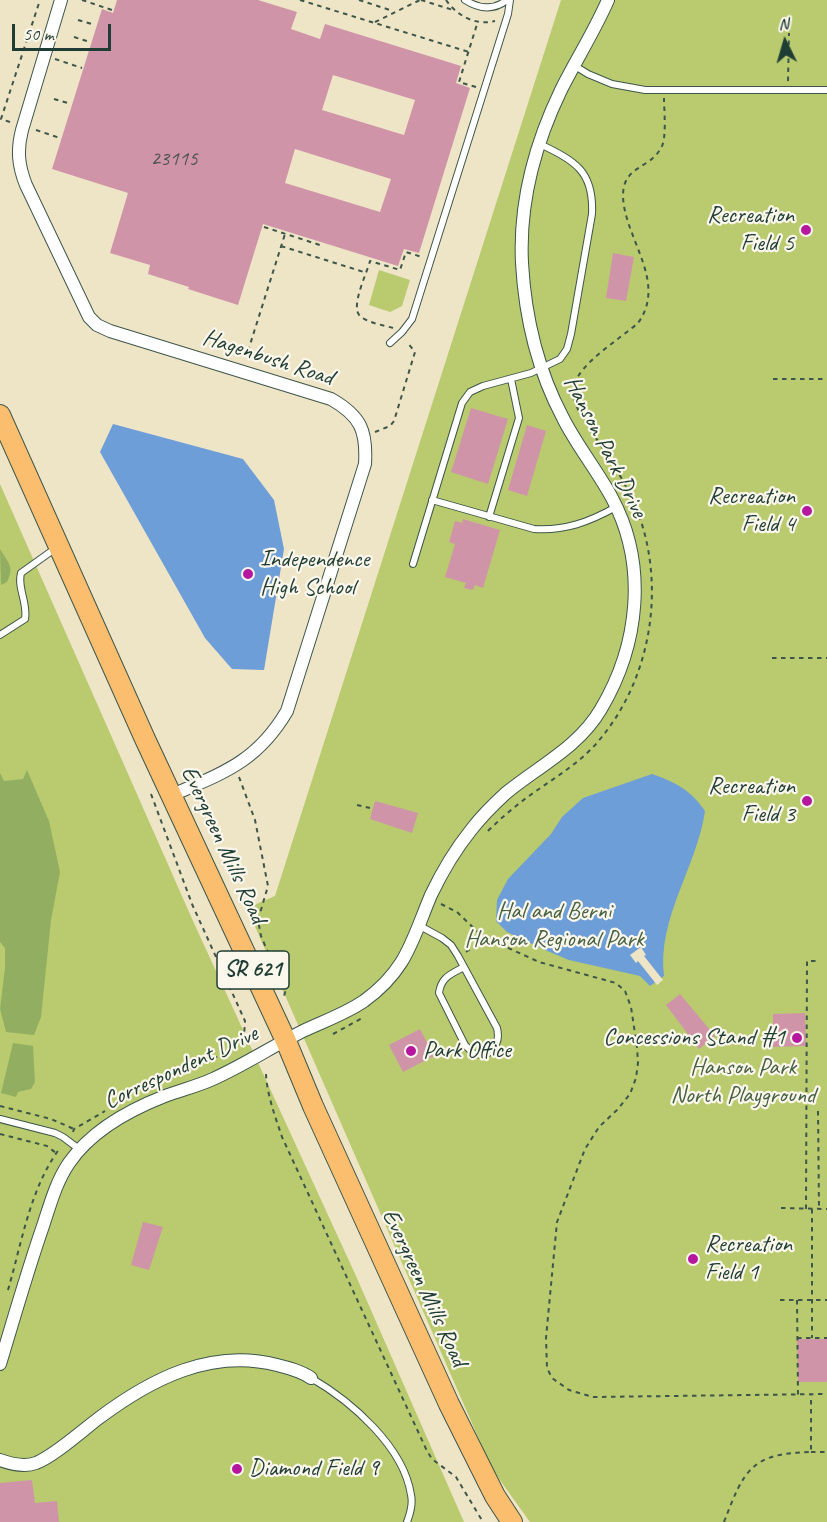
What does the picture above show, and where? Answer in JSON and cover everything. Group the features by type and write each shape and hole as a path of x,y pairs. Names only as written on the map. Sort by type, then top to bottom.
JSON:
{"main road":[{"name":"Evergreen Mills Road","path":"0,414 449,1404 495,1496 512,1522"}],"street":[{"name":"Hagenbush Road","path":"61,0 22,130 18,156 26,185 89,317 97,325 110,331 331,399 345,407 356,418 366,445 365,464 287,711 274,733 254,754 222,774 172,795"},
{"name":"Hanson Park Drive","path":"286,1041 338,1017 381,987 425,929 439,879 471,830 506,794 562,752 578,737 600,710 615,681 632,633 636,587 633,559 622,519 561,416 542,368 530,323 522,261 525,201 539,144 560,92 586,47 608,0"},
{"name":"Correspondent Drive","path":"0,1364 25,1278 55,1192 67,1166 80,1150 109,1124 135,1110 213,1079 286,1041"},
{"path":"0,1460 26,1465 36,1463 134,1393 160,1379 204,1364 232,1360 258,1361 285,1367 311,1377"}],"lane":[{"path":"465,0 475,7 485,9 501,5 509,0"},
{"path":"390,343 412,319 507,19 509,0"},
{"path":"574,66 588,74 629,89 664,91 827,90"},
{"path":"413,564 462,403 470,392 542,368 560,359 567,349 592,214 593,196 589,183 569,158 539,144"},
{"path":"489,517 519,418 511,379"},
{"path":"432,500 534,529 549,530 564,529 583,523 616,507"},
{"path":"0,635 25,619 27,609 19,581 21,573 59,546"},
{"path":"425,929 451,945 458,956 464,967 497,1028 499,1037 495,1047 486,1055 474,1054 465,1046 439,993 440,985 446,976 464,967"},
{"path":"0,1119 56,1133 80,1150"},
{"path":"311,1377 373,1427 392,1449 404,1470 412,1496 407,1522"}],"path":[{"path":"81,0 112,10"},
{"path":"300,0 469,52"},
{"path":"359,0 395,11"},
{"path":"375,22 421,0 455,10"},
{"path":"446,0 455,10 470,20 490,22 507,19"},
{"path":"78,21 94,26"},
{"path":"478,21 459,82 484,90"},
{"path":"788,90 789,33"},
{"path":"74,37 90,42"},
{"path":"483,836 516,806 580,759 601,739 620,711 636,681 644,653 653,588 652,566 643,528 627,488 579,412 574,399 573,386 582,369 638,323 644,315 649,291 647,274 625,215 623,192 625,180 634,169 650,160 663,146 664,91"},
{"path":"54,99 71,104"},
{"path":"264,227 323,246"},
{"path":"248,351 285,234"},
{"path":"281,246 367,273"},
{"path":"375,432 390,426 394,421 415,352 396,329 363,319 358,314 356,304 370,261 400,270 406,252 430,260"},
{"path":"773,379 827,379"},
{"path":"772,658 827,658"},
{"path":"239,777 255,820 268,886 258,920 261,936 285,992 284,999"},
{"path":"151,794 192,904 232,996 243,1015 246,1024 244,1036 248,1040"},
{"path":"357,805 370,808"},
{"path":"425,929 444,898"},
{"path":"441,904 457,912 482,936 539,962 616,983 625,991 628,999 635,1030 638,1063 636,1078 630,1094 618,1109 598,1127 585,1149 557,1222 546,1338 548,1368 552,1378 569,1390 593,1397 827,1394"},
{"path":"458,956 477,944 482,936"},
{"path":"806,1209 807,961 819,961"},
{"path":"333,1034 370,1013"},
{"path":"266,1074 274,1115 282,1137 427,1451 432,1459 456,1477 483,1522"},
{"path":"0,1106 51,1119 74,1129"},
{"path":"818,1111 819,1209"},
{"path":"0,1134 47,1146 56,1153"},
{"path":"6,1296 35,1193 60,1148"},
{"path":"781,1208 827,1209"},
{"path":"812,1209 812,1338"},
{"path":"780,1300 827,1300"},
{"path":"797,1300 798,1395"},
{"path":"797,1338 827,1338"},
{"path":"811,1395 811,1452"},
{"path":"724,1522 745,1474 755,1464 783,1453 827,1452"}],"green space":[{"name":"Hal and Berni Hanson Regional Park","path":"561,0 827,0 827,1522 530,1522 492,1469 247,908 275,896"},
{"path":"379,270 410,280 402,306 390,312 369,305"},
{"path":"0,484 193,921 356,1276 464,1522 0,1522"},
{"path":"0,549 10,568 7,582 1,585"},
{"path":"27,770 49,821 60,872 51,920 41,1017 34,1035 6,1032 0,1009 5,948 0,942 0,773 4,781 23,779"},
{"path":"13,1043 33,1046 35,1082 31,1089 18,1092 16,1097 1,1093"}],"water":[{"path":"113,424 243,459 274,500 284,549 264,670 232,669 205,638 100,452"},
{"path":"652,774 682,788 694,797 705,811 701,832 666,934 663,955 664,976 650,986 640,976 569,960 507,932 496,921 497,900 508,879 551,834 562,817 583,798"}],"pier":[{"path":"641,947 646,955 644,956 663,980 657,985 638,961 636,963 630,955"}],"building":[{"path":"117,0 258,0 297,12 291,29 320,39 325,24 461,66 456,83 470,88 419,253 404,249 398,266 263,224 238,305 148,274 150,265 110,253 128,193 52,169 102,9 113,13","holes":["333,75 415,100 404,135 322,110","295,149 391,179 380,212 285,183"]},
{"path":"613,253 634,257 626,301 606,298"},
{"path":"471,408 508,419 488,484 451,472"},
{"path":"527,425 546,431 527,496 508,490"},
{"path":"463,519 500,530 483,588 475,585 473,590 464,588 466,583 445,577 455,544 449,542 455,521 462,523"},
{"path":"375,801 418,813 412,833 370,819"},
{"path":"680,994 715,1036 699,1049 666,1005"},
{"path":"805,1013 806,1046 773,1047 773,1014"},
{"name":"Park Office","path":"420,1029 434,1056 403,1072 389,1045"},
{"path":"143,1222 163,1227 149,1270 131,1265"},
{"path":"797,1339 827,1339 827,1382 798,1382"},
{"path":"32,1480 35,1503 57,1501 59,1522 0,1522 0,1483"}],"place":[{"name":"Recreation Field 5","path":"806,230"},
{"name":"Recreation Field 4","path":"807,511"},
{"name":"Independence High School","path":"248,574"},
{"name":"Recreation Field 3","path":"807,801"},
{"name":"Concessions Stand #1","path":"797,1038"},
{"name":"Park Office","path":"411,1051"},
{"name":"Recreation Field 1","path":"693,1259"},
{"name":"Diamond Field 9","path":"237,1469"}],"park label":[{"name":"Hanson Park North Playground","path":"743,1082"}]}
